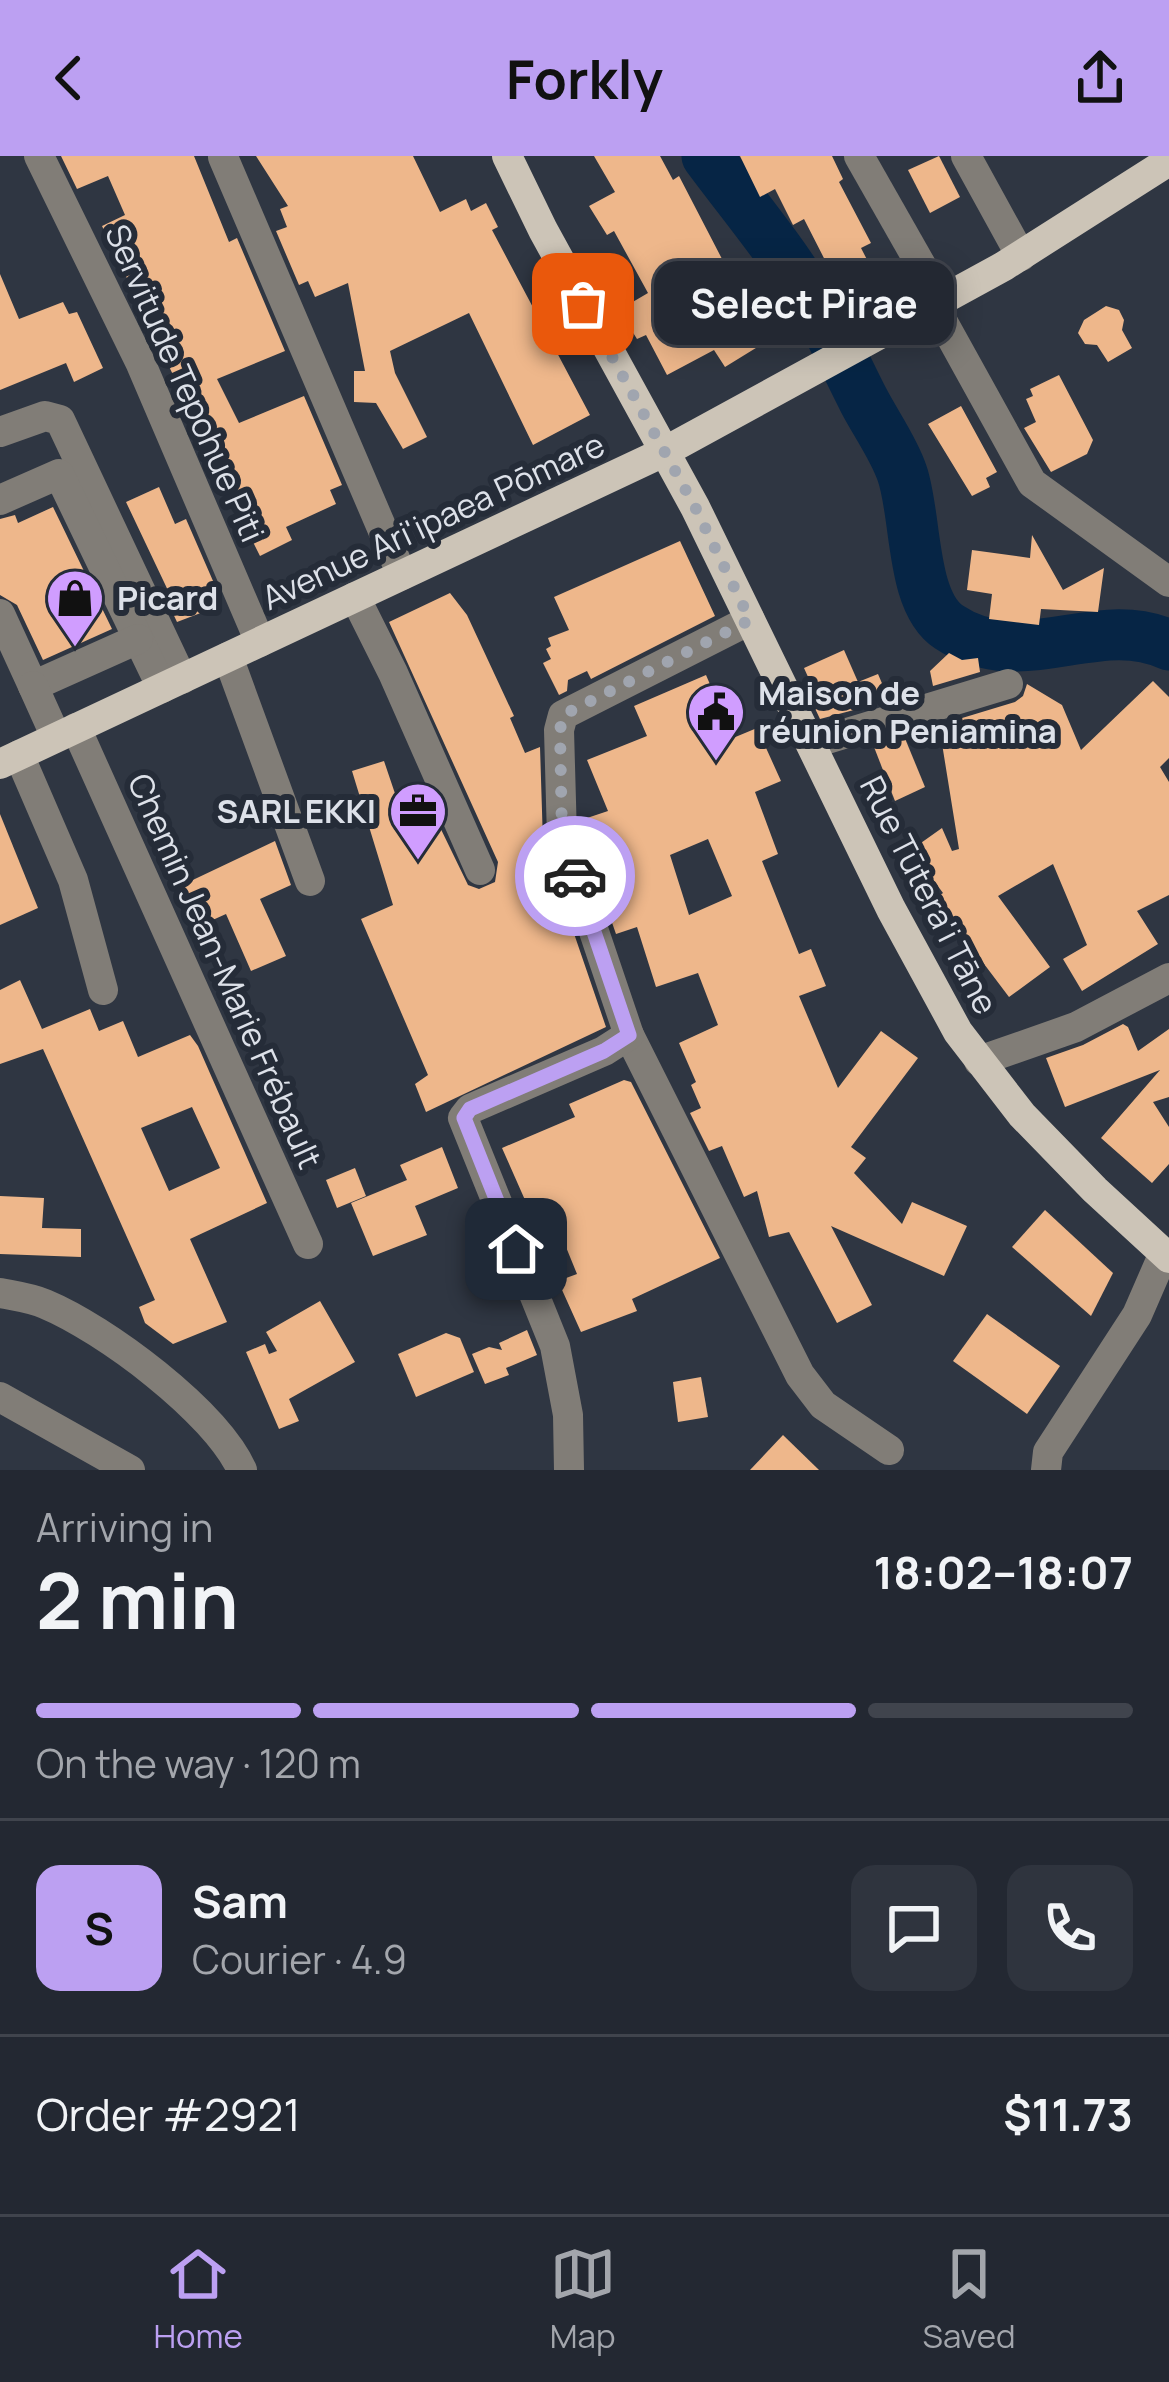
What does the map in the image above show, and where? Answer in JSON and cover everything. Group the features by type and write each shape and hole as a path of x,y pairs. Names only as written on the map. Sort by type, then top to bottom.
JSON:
{"main road":[{"name":"Rue Tūtera'i Tāne","path":"507,156 750,620 929,983 979,1061 1054,1148 1167,1256"},
{"name":"Avenue Ari'ipaea Pōmare","path":"9,759 664,452 1021,256 1154,163"}],"street":[{"name":"Servitude Tepohue Piti","path":"39,156 141,364 260,642"},
{"path":"859,156 1032,483 1169,582"},
{"path":"966,156 1021,256"},
{"path":"223,158 403,575"},
{"path":"0,432 45,416 60,420 69,433 172,683"},
{"path":"0,500 59,474 138,639 172,683"},
{"path":"355,597 394,673 480,870"},
{"path":"0,614 33,686 66,733"},
{"path":"750,620 563,715 562,837 629,1035 800,1375 823,1405 889,1450"},
{"path":"33,686 138,639"},
{"path":"227,657 310,881"},
{"path":"811,743 1008,684"},
{"name":"Chemin Jean-Marie Frébault","path":"66,733 308,1244"},
{"path":"9,759 73,880 103,990"},
{"path":"979,1061 1076,1028 1169,978"},
{"path":"569,1470 564,1379 555,1346 466,1134 464,1118 470,1109 604,1051 629,1035"},
{"path":"1046,1470 1048,1452 1138,1315 1167,1256"},
{"path":"0,1293 44,1303 119,1345 208,1426 234,1453 242,1470"},
{"path":"0,1396 130,1470"}],"building":[{"path":"61,156 194,156 229,242 237,238 285,351 217,379 239,423 304,396 342,485 330,490 336,504 286,527 292,540 260,556 218,472 210,475 189,426 196,423 102,226 125,215 108,176 77,189"},
{"path":"256,156 413,156 440,212 466,199 471,211 486,203 498,227 492,230 590,415 533,445 469,313 390,351 395,373 427,437 403,449 376,403 354,402 354,371 365,371 348,283 315,297 308,281 299,285 276,231 287,227 280,209 288,206"},
{"path":"594,156 660,156 673,180 679,176 749,311 753,308 772,338 725,367 714,350 667,375 646,335 637,339 619,310 648,293 614,231 607,235 589,206 615,192"},
{"path":"740,156 832,156 843,179 839,182 871,243 861,248 876,277 851,290 836,262 828,266 804,219 793,225 775,189 760,197"},
{"path":"939,156 960,197 930,213 908,170"},
{"path":"0,274 19,319 63,302 69,314 77,312 103,368 74,382 66,363 0,390"},
{"path":"1106,306 1119,310 1122,330 1132,348 1108,362 1097,345 1085,344 1078,333 1084,320"},
{"path":"1059,375 1093,440 1087,454 1051,472 1024,428 1036,422 1026,399 1033,396 1030,389"},
{"path":"961,406 997,472 986,478 990,487 972,496 928,424"},
{"path":"159,487 175,524 186,519 220,597 219,606 177,622 168,603 173,601 126,502"},
{"path":"53,507 112,629 43,660 17,605 0,595 0,519 15,515 18,523"},
{"path":"1032,535 1063,590 1104,568 1098,612 1041,609 1039,625 989,619 992,594 967,590 972,550 1030,558"},
{"path":"680,541 715,616 591,679 587,671 568,680 567,691 559,695 543,663 551,659 548,638 569,630 554,597"},
{"name":"SARL EKKI","path":"450,593 467,615 514,716 510,718 525,753 540,747 543,843 606,1027 426,1112 415,1084 428,1075 361,919 393,905 352,771 384,761 407,829 435,817 468,885 479,889 495,882 498,862 389,622"},
{"name":"Maison de réunion Peniamina","path":"844,650 858,682 878,674 887,695 863,703 865,707 820,719 812,702 818,699 804,668"},
{"path":"949,653 962,660 978,658 980,672 933,686 930,671"},
{"path":"706,675 733,738 757,728 781,781 755,792 778,854 762,861 799,954 811,949 826,986 799,996 838,1088 881,1031 918,1058 851,1147 866,1158 854,1173 902,1224 912,1202 967,1226 944,1276 831,1226 872,1305 837,1323 789,1232 769,1237 757,1191 744,1197 722,1146 709,1151 690,1113 701,1108 679,1043 718,1025 698,973 656,987 637,927 616,934 581,834 581,820 608,811 587,760 647,736 634,706","holes":["708,839 732,896 689,915 670,855"]},
{"path":"1153,681 1169,697 1169,758 1160,767 1169,782 1169,895 1137,911 1158,944 1082,991 1063,959 1087,945 1053,864 998,896 1050,967 1009,997 935,899 943,893 911,850 942,828 952,851 959,849 939,725 1015,702 1027,684 1062,705 1081,750"},
{"path":"904,736 925,787 895,801 874,747"},
{"path":"0,814 38,908 0,925"},
{"path":"275,841 291,885 260,899 286,956 251,971 226,914 197,927 178,887"},
{"path":"20,980 42,1029 90,1009 99,1031 123,1021 138,1057 190,1035 198,1046 267,1203 190,1239 227,1322 173,1344 145,1323 139,1307 155,1300 43,1049 0,1064 0,990","holes":["192,1107 220,1168 169,1191 141,1128"]},
{"path":"1123,1024 1138,1051 1169,1029 1169,1097 1153,1102 1169,1127 1169,1164 1152,1183 1101,1138 1160,1070 1065,1107 1046,1058"},
{"path":"624,1080 631,1082 720,1258 632,1299 637,1311 581,1332 558,1281 577,1274 557,1225 540,1234 502,1148 575,1117 569,1104"},
{"path":"442,1147 458,1188 415,1206 427,1235 373,1256 351,1203 407,1180 400,1165"},
{"path":"355,1168 366,1196 337,1208 326,1180"},
{"path":"0,1196 44,1198 42,1228 81,1229 81,1257 0,1254"},
{"path":"1045,1210 1113,1273 1091,1316 1012,1247"},
{"path":"320,1301 355,1362 289,1399 299,1421 279,1429 246,1352 265,1344 269,1354 277,1351 266,1332"},
{"path":"987,1314 1060,1366 1027,1414 953,1361"},
{"path":"527,1330 537,1355 506,1368 509,1375 485,1384 472,1354 489,1347 502,1350 499,1343"},
{"path":"446,1333 460,1338 474,1372 416,1397 398,1354"},
{"path":"701,1377 708,1417 678,1422 673,1382"},
{"path":"783,1435 819,1470 750,1470"}],"waterway":[{"path":"707,156 809,296 894,455 907,491 921,578 936,615 976,640 1004,646 1115,635 1142,636 1169,645"}],"way so far":[{"path":"575,876 562,837 563,715 750,620 695,507 583,304"}],"place":[{"name":"Select Pirae","path":"583,304"},
{"name":"Picard","path":"75,649"},
{"name":"Maison de réunion Peniamina","path":"716,763"},
{"name":"SARL EKKI","path":"418,862"}],"route":[{"path":"516,1249 466,1134 464,1118 470,1109 604,1051 629,1035 575,876"}]}
